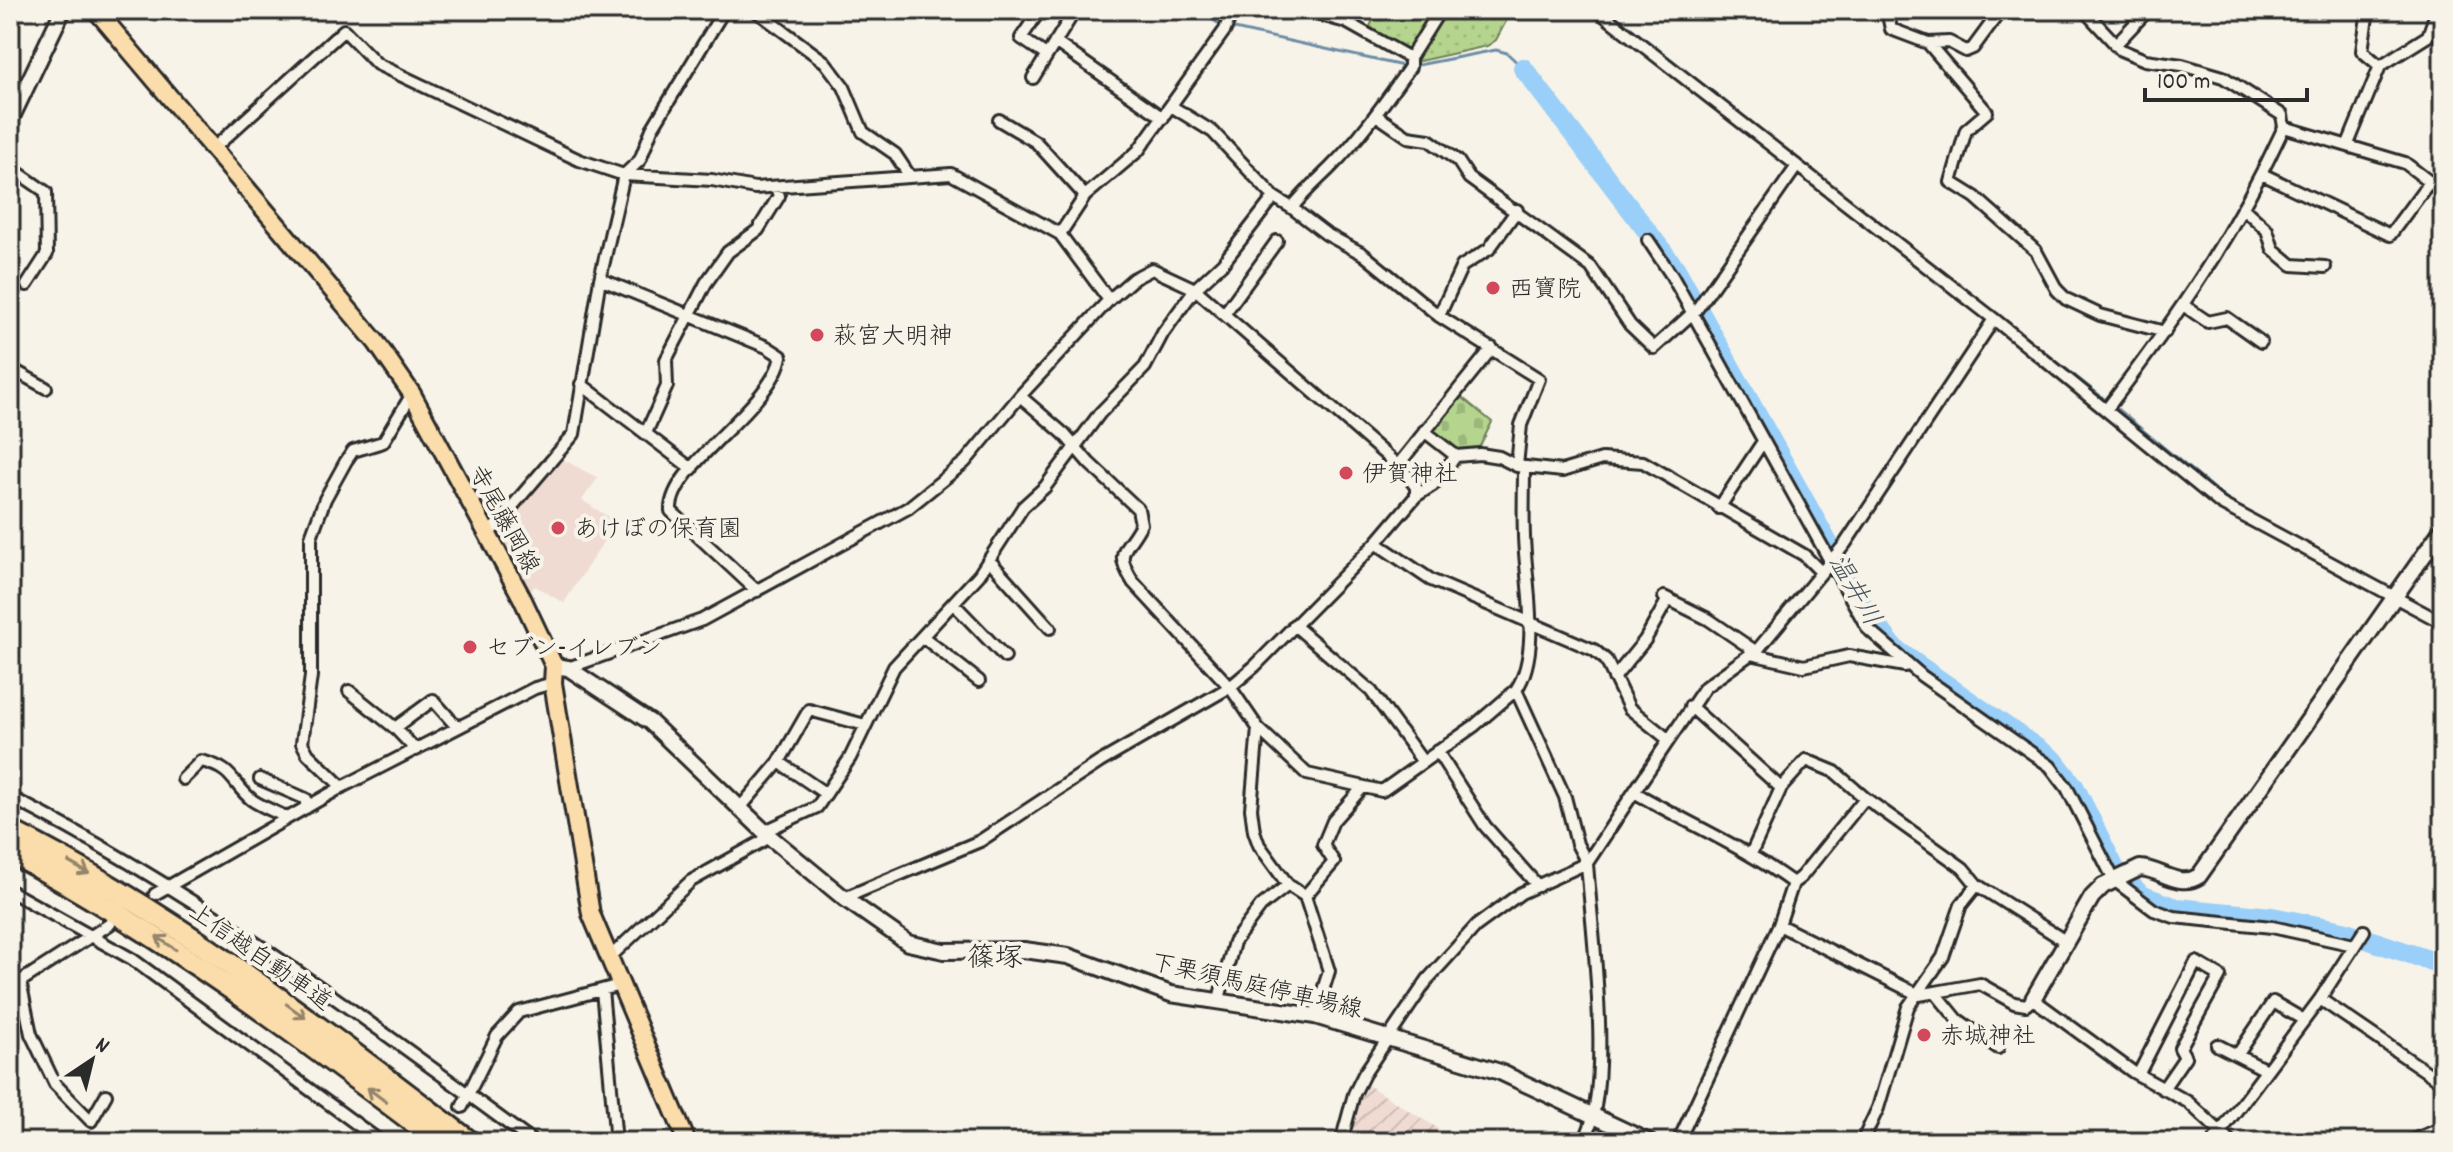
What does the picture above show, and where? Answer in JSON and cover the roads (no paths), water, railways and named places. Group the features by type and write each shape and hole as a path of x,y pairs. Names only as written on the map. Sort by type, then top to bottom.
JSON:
{"highway":[{"name":"上信越自動車道","path":"10,831 113,888 210,950 470,1142"},
{"name":"上信越自動車道","path":"10,852 105,904 203,967 440,1142"}],"main road":[{"path":"10,121 63,10"},
{"name":"寺尾藤岡線","path":"96,10 352,312 412,394 561,667"},
{"path":"2033,999 2092,897 2121,877 2146,868 2185,881 2199,876 2443,528"},
{"path":"561,667 553,683 585,890 609,958 687,1142"},
{"name":"下栗須馬庭停車場線","path":"561,667 650,722 768,834 844,898 894,936 921,948 1024,950 1068,956 1171,994 1315,1016 1500,1072 1649,1142"}],"street":[{"path":"487,536 574,434 600,279 624,175 640,160 652,129 724,10"},
{"path":"755,10 825,62 844,87 863,132 895,154 909,175"},
{"path":"1040,10 1021,38 1046,55"},
{"path":"1060,234 1085,196 1138,151 1225,30 1232,10"},
{"path":"1303,10 1346,22 1410,58"},
{"path":"1292,208 1314,179 1329,169 1376,115 1410,67 1410,58 1440,10"},
{"path":"1597,10 1994,319 2221,504 2443,623"},
{"path":"1887,10 1891,29 1928,43 1987,112 1966,130 1951,182 1975,197 2036,251 2057,290 2066,299 2100,315 2165,332"},
{"path":"1928,43 1938,41 1966,51 1973,48 2001,10"},
{"path":"2084,10 2115,45 2145,60 2182,65 2223,77 2282,115 2284,127 2244,209 2165,332 2106,410"},
{"path":"2115,45 2148,10"},
{"path":"2368,10 2362,51 2380,66"},
{"path":"2348,144 2380,66 2428,36 2437,10"},
{"path":"1033,78 1074,12"},
{"path":"213,149 344,30 377,64 579,160 624,175 675,176 755,188 951,174 1060,234 1065,245 1109,300"},
{"path":"1055,42 1163,118"},
{"path":"1020,396 1138,509 1141,524 1122,549 1121,563 1133,582 1230,687 1258,728 1307,774 1382,791 1474,726 1516,690 1525,677 1530,626 1521,425 1539,379 1439,316 1363,254 1326,234 1274,197 1213,132 1171,106"},
{"path":"1376,115 1408,137 1429,140 1458,161 1469,178 1517,210 1591,267 1630,325 1654,348 1692,315 1797,166"},
{"path":"999,120 1036,142 1085,196"},
{"path":"2284,127 2405,163 2443,192"},
{"path":"10,167 46,192 47,254 27,285"},
{"path":"2262,174 2390,235 2430,181"},
{"path":"646,433 667,386 666,360 706,283 728,252 758,230 779,196 776,187"},
{"path":"609,958 691,881 817,807 850,758 894,667 990,561 1007,528 1045,487 1074,445 1145,367 1163,333 1195,289 1223,263 1274,197"},
{"path":"2244,209 2267,230 2273,249 2292,265 2325,267"},
{"path":"1439,316 1462,266 1489,249 1517,210"},
{"path":"1648,240 1827,565 1868,629 1911,667 2050,766 2067,788 2121,877 2154,910 2174,917 2272,927 2355,943"},
{"path":"1225,313 1277,241"},
{"path":"561,667 702,620 908,508 965,462 1020,396 1109,300 1133,279 1152,269 1195,289 1225,313 1398,465 1416,487 1416,496"},
{"path":"600,279 781,356 774,379 692,469 670,500 671,511 757,591"},
{"path":"2183,305 2208,322 2227,318 2261,342"},
{"path":"1341,1142 1354,1094 1389,1040 1392,1030 1428,979 1476,926 1521,893 1587,863 1705,687 1753,652 1839,551 1994,319"},
{"path":"1398,465 1492,348"},
{"path":"10,368 46,388"},
{"path":"581,384 692,469"},
{"path":"342,787 308,754 302,743 311,676 311,537 325,499 353,451 383,442 412,394"},
{"path":"1424,431 1456,456 1490,455 1521,466 1562,471 1602,459 1643,462 1719,508 1827,565"},
{"path":"1719,508 1762,443"},
{"path":"844,898 980,841 1100,762 1230,687 1376,543 1416,496 1433,485 1456,456"},
{"path":"1376,543 1431,580 1530,626 1594,650 1606,660 1629,708 1669,740"},
{"path":"990,561 1050,628"},
{"path":"1614,678 1645,640 1666,598 1708,619 1753,652 1804,666 1849,656 1911,667"},
{"path":"953,603 1005,657"},
{"path":"1294,625 1371,691 1423,762"},
{"path":"923,637 979,681"},
{"path":"155,894 342,787 535,688 553,683"},
{"path":"1516,690 1565,797 1577,844 1587,863 1599,1036 1594,1116 1583,1142"},
{"path":"349,691 395,728 416,750"},
{"path":"395,728 433,700 457,727"},
{"path":"1690,706 1781,788"},
{"path":"740,808 779,762 809,710 865,725"},
{"path":"1258,728 1251,809 1254,831 1259,845 1288,885 1305,896 1329,971 1315,1016"},
{"path":"1437,751 1485,826 1538,886"},
{"path":"1751,854 1781,788 1806,760 1835,772 1865,798 1963,868 1977,885 2065,941"},
{"path":"183,779 201,761 216,765 237,781 250,798 288,818"},
{"path":"779,762 826,794"},
{"path":"260,779 306,799 306,808"},
{"path":"1305,896 1334,862 1323,845 1325,835 1363,787"},
{"path":"1634,792 1711,836 1751,854 1793,883"},
{"path":"10,797 172,886 337,997 533,1142"},
{"path":"1678,1142 1779,925 1793,883 1865,798"},
{"path":"1218,1003 1234,942 1261,906 1288,885"},
{"path":"1862,1142 1878,1108 1901,1024 1943,957 1961,905 1977,885"},
{"path":"10,891 132,959 202,1007 368,1138 381,1142"},
{"path":"10,988 110,924"},
{"path":"1779,925 1919,995 1980,984 2014,1003 2026,1005 2033,999 2138,1075 2188,1102 2216,1137 2231,1142"},
{"path":"2216,1137 2320,999 2364,931"},
{"path":"2138,1075 2196,962 2220,976 2180,1048 2185,1057 2163,1089"},
{"path":"20,981 31,1034 55,1084 91,1121 106,1095"},
{"path":"462,1107 497,1036 519,1012 620,985"},
{"path":"602,990 616,1142"},
{"path":"1935,992 1957,1019 1998,1048"},
{"path":"2320,999 2443,1083"},
{"path":"2238,1054 2273,1002 2304,1020"},
{"path":"2217,1045 2266,1070"},
{"path":"2408,1142 2443,1128"}],"waterway":[{"path":"1199,10 1222,26"},
{"path":"1608,10 2103,398"},
{"path":"1230,28 1403,66"},
{"name":"温井川","path":"1413,66 1496,50 1507,53 1523,68"},
{"name":"温井川","path":"1523,68 1676,269 1867,613 1895,649 2054,760 2074,786 2115,869 2141,895 2176,908 2272,917 2343,931 2443,965"},
{"path":"2117,409 2232,504 2390,588"},
{"path":"2406,597 2443,617"}],"place":[{"name":"西寶院","path":"1493,288"},
{"name":"萩宮大明神","path":"817,335"},
{"name":"伊賀神社","path":"1346,473"},
{"name":"あけぼの保育園","path":"558,528"},
{"name":"セブン-イレブン","path":"470,647"},
{"name":"赤城神社","path":"1924,1035"}],"district":[{"name":"篠塚","path":"995,956"}]}
